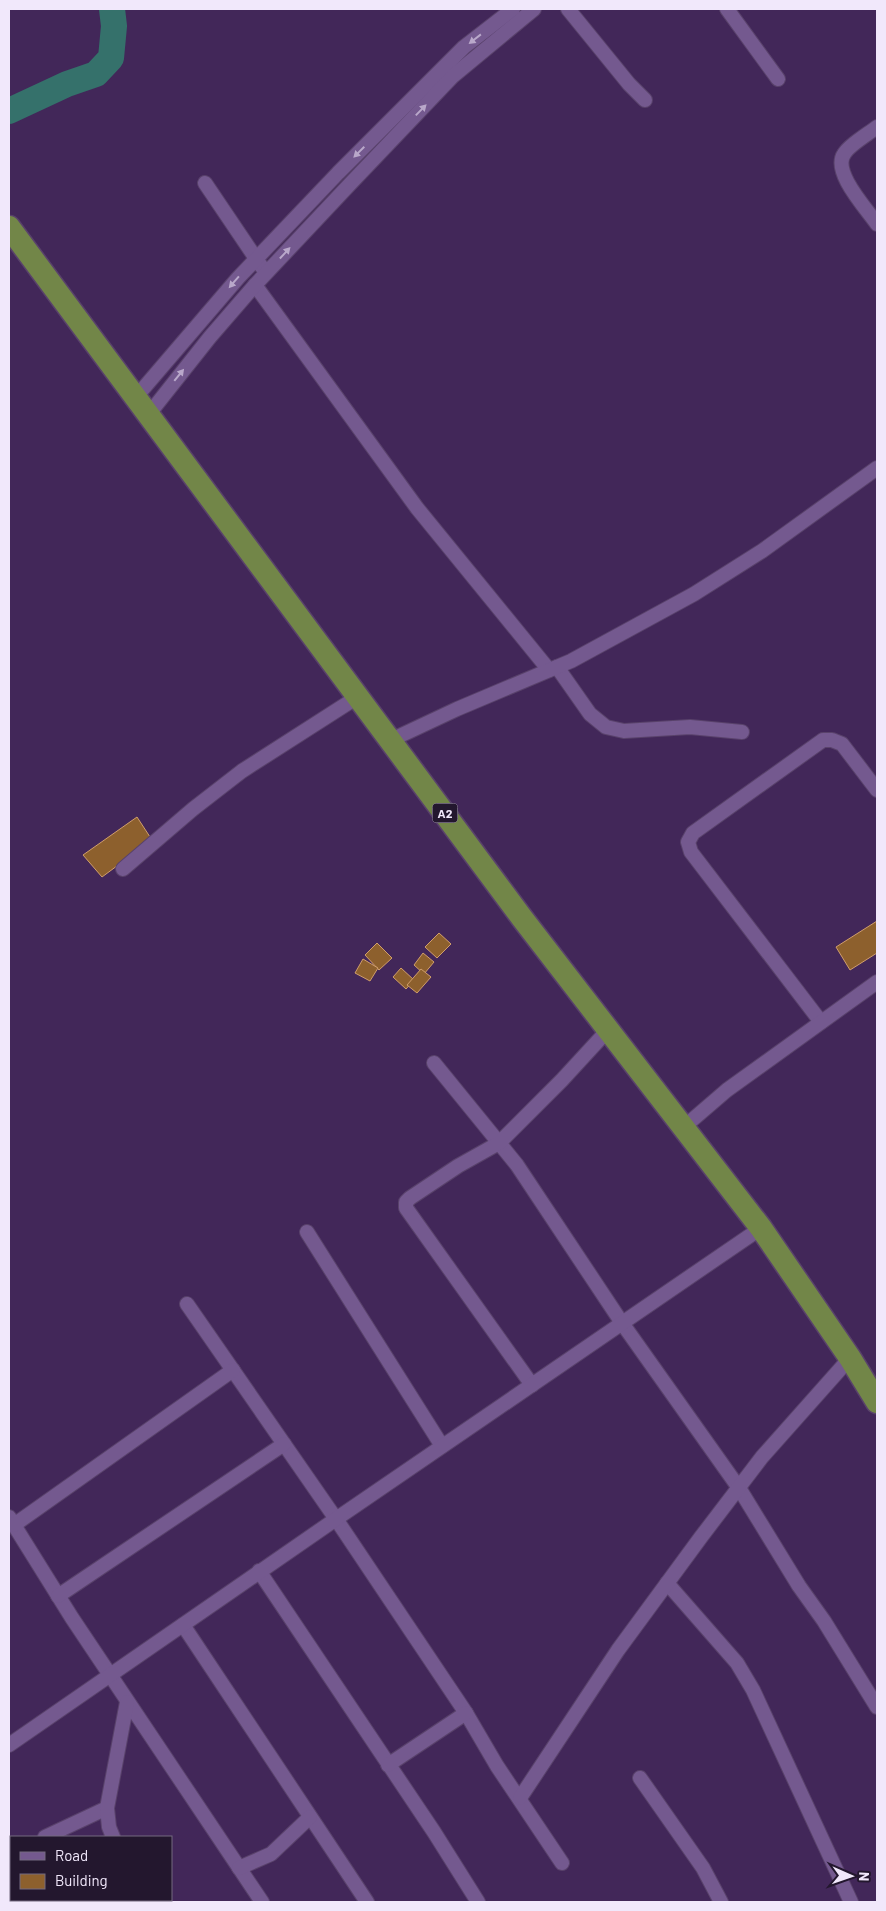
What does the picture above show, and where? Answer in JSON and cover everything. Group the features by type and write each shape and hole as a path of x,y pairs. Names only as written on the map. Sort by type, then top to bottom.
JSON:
{"highway":[{"name":"A2","path":"9,227 522,918 761,1228 850,1358 877,1402"}],"street":[{"path":"143,405 497,30 513,9"},
{"path":"143,405 238,278 387,123 452,59 534,9"},
{"path":"568,9 629,84 645,100"},
{"path":"726,9 778,78"},
{"path":"387,123 398,134"},
{"path":"877,127 844,152 840,161 842,174 877,224"},
{"path":"205,183 266,273"},
{"path":"255,285 417,508 590,714 606,727 624,731 690,727 742,732"},
{"path":"391,740 457,709 553,669 596,648 694,594 762,551 877,468"},
{"path":"123,869 193,809 242,771 358,696"},
{"path":"820,1022 691,852 688,842 693,833 823,740 832,740 842,744 877,790"},
{"path":"684,1127 726,1090 877,982"},
{"path":"532,1385 406,1208 406,1202 458,1166 499,1143 608,1030"},
{"path":"434,1063 517,1165 622,1323 738,1488 877,1707"},
{"path":"9,1745 336,1518 761,1228"},
{"path":"307,1232 442,1446"},
{"path":"187,1304 336,1518 466,1713 498,1766 562,1863"},
{"path":"520,1798 618,1650 738,1488 762,1457 850,1358"},
{"path":"233,1370 11,1521 127,1702 262,1902"},
{"path":"58,1596 284,1444"},
{"path":"259,1571 478,1902"},
{"path":"667,1584 737,1663 753,1690 851,1902"},
{"path":"183,1624 367,1902"},
{"path":"112,1836 108,1827 107,1808 127,1702"},
{"path":"388,1765 466,1713"},
{"path":"640,1778 703,1868 721,1902"},
{"path":"47,1836 107,1808"},
{"path":"239,1868 271,1854 310,1817"}],"building":[{"path":"137,817 152,840 102,877 83,855"},
{"path":"877,921 877,953 850,970 836,947"},
{"path":"439,933 451,944 437,958 425,947"},
{"path":"377,943 392,958 379,970 365,955"},
{"path":"423,953 434,962 424,974 414,965"},
{"path":"363,959 378,968 370,981 355,973"},
{"path":"401,968 414,980 406,989 393,977"},
{"path":"421,969 431,977 417,993 407,985"}],"waterway":[{"path":"9,111 67,84 96,74 111,58 114,26 112,9"}]}
